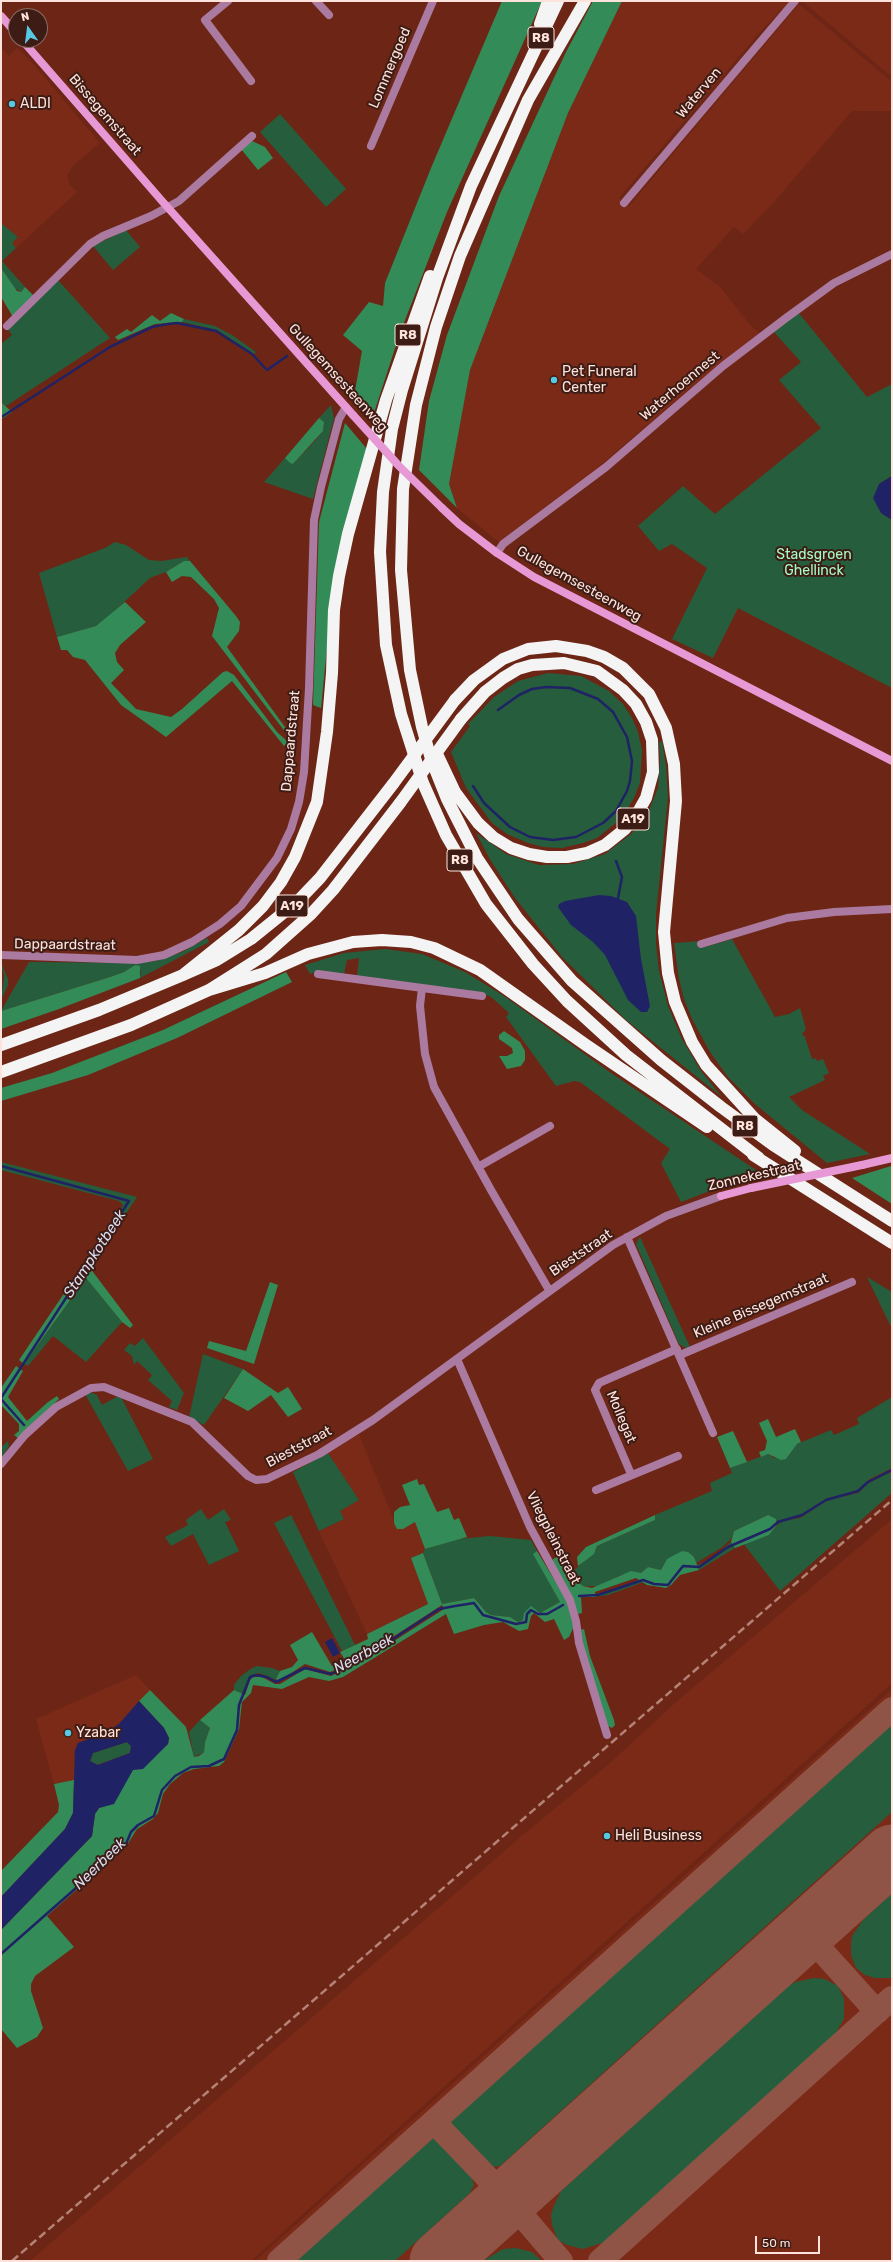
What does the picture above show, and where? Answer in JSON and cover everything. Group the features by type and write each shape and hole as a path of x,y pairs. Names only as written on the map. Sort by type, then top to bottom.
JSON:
{"highway":[{"path":"523,76 548,1"},
{"name":"R8","path":"558,1 471,186 437,278 416,342 392,429 383,492 380,552 386,645 401,714 411,748 435,811 459,859 486,904 533,964 567,1002 626,1055 759,1158 892,1243"},
{"name":"R8","path":"575,1 545,69 528,100 460,256 436,327 416,405 403,489 401,555 404,616 410,670 431,759 461,830 500,893 549,956 572,981 628,1032 688,1082 773,1145 892,1221"},
{"path":"545,69 585,1"},
{"name":"R8","path":"183,975 239,930 263,906 281,882 308,829 317,802 323,772 332,673 334,610 348,534 386,400 418,305 462,195 471,186"},
{"name":"A19","path":"1,1045 98,1010 183,975 217,960 251,939 298,901 320,878 393,784 455,700 474,680 503,659 528,649 556,646 587,651 604,657 623,668 649,694 666,728 674,764 676,801 664,932 668,973 680,1016 706,1065 737,1101 780,1140 872,1208"},
{"name":"A19","path":"209,990 266,954 312,914 333,890 400,803 461,719 485,692 502,678 518,669 532,665 557,662 575,664 596,671 623,690 636,704 646,722 652,740 653,772 646,798 637,814 616,838 587,853 567,857 547,858 511,848 493,837 478,824 459,798 442,765 416,697"},
{"path":"1,1072 131,1025 209,990 265,973 308,954 352,942 382,940 403,941 434,948 480,970 681,1110 759,1158"}],"street":[{"path":"228,1 205,20 251,81"},
{"path":"316,1 329,15"},
{"name":"Lommergoed","path":"371,146 433,1"},
{"name":"Waterven","path":"624,203 795,1"},
{"path":"1,16 8,24"},
{"name":"Bissegemstraat","path":"29,48 168,208 241,289"},
{"path":"7,326 90,244 103,236 168,208 179,201 252,136"},
{"name":"Waterhoennest","path":"497,553 503,544 606,467 723,366 834,283 892,254"},
{"name":"Gullegemsesteenweg","path":"241,289 399,466 459,524 497,553 552,587 892,761"},
{"name":"Dappaardstraat","path":"1,955 137,960 164,955 192,942 220,924 241,906 277,858 291,828 299,802 304,772 309,688 314,520 339,419 346,407"},
{"path":"701,944 787,918 834,912 892,909"},
{"path":"318,974 482,996"},
{"name":"Bieststraat","path":"422,988 420,1006 430,1075 439,1099 549,1290"},
{"path":"478,1167 550,1126"},
{"name":"Zonnekestraat","path":"627,1237 666,1216 721,1196 751,1188 892,1158"},
{"path":"627,1237 713,1433"},
{"name":"Bieststraat","path":"1,1464 25,1434 56,1407 91,1388 104,1387 192,1422 248,1476 256,1480 267,1479 319,1454 373,1420 549,1290 627,1237"},
{"name":"Kleine Bissegemstraat","path":"678,1352 852,1282"},
{"name":"Mollegat","path":"632,1474 595,1390 599,1383 678,1352"},
{"name":"Vliegpleinstraat","path":"457,1359 530,1527 570,1600 576,1621 579,1643 608,1735"},
{"path":"596,1490 678,1456"}],"shaded area":[{"path":"622,1 790,1 759,33 619,198 629,206 799,4 892,82 892,111 852,111 775,201 743,234 734,227 696,269 721,288 751,326 760,333 690,388 596,469 499,542 457,508 449,484 470,370 568,113"},
{"path":"802,1 892,1 892,77"},
{"path":"1,48 9,56 17,48 29,59 100,143 73,166 67,176 70,185 77,192 16,248 12,243 18,237 1,223"},
{"path":"892,476 892,520 881,513 873,498 879,484"},
{"path":"599,895 611,896 627,902 636,916 641,959 650,1006 647,1012 641,1012 628,1000 605,955 593,942 571,925 558,907 559,904 565,901"},
{"path":"359,1434 394,1523 403,1529 415,1522 425,1549 423,1553 411,1558 428,1604 367,1634 319,1531 344,1519 340,1511 358,1500 328,1453"},
{"path":"892,1519 892,1683 251,2261 30,2261 524,1834 610,1763 674,1704"},
{"path":"332,1638 340,1653 333,1657 325,1642"},
{"name":"Yzabar","path":"136,1675 150,1690 119,1724 105,1733 78,1743 75,1750 74,1780 54,1784 36,1719"},
{"path":"892,1689 892,2261 255,2261 332,2192"},
{"path":"139,1701 164,1728 169,1738 168,1744 143,1769 133,1770 114,1804 99,1808 95,1814 92,1836 1,1930 1,1897 65,1829 73,1813 75,1750 78,1743 105,1733 119,1724","holes":["127,1742 131,1746 130,1753 98,1765 90,1761 93,1753"]}],"green space":[{"path":"502,1 542,1 447,212 400,333 372,419 320,363 325,360 355,391 362,351 343,335 369,302 383,306 385,283 431,168"},
{"path":"593,1 622,1 568,113 470,370 449,484 457,508 419,470 429,401 447,335 499,196 566,52"},
{"path":"280,114 346,189 326,207 260,132"},
{"path":"252,141 265,147 273,158 258,170 241,149"},
{"path":"1,223 18,237 12,243 16,248 2,261 25,287 21,292 13,287 1,268"},
{"path":"126,230 140,247 113,270 93,246"},
{"path":"1,268 17,291 21,292 25,287 34,296 13,317 1,297"},
{"path":"58,280 110,338 6,406 1,402 1,344 12,335 8,330"},
{"name":"Stadsgroen Ghellinck","path":"798,312 867,397 892,384 892,476 879,484 881,513 892,520 892,688 738,608 713,658 672,639 707,568 672,544 659,551 638,526 683,486 715,514 821,428 779,380 801,362 773,331"},
{"path":"171,313 184,319 182,322 155,324 118,340 115,337 127,329 131,332 152,315 160,321"},
{"path":"184,319 215,326 232,335 256,352 254,354 217,330 182,322"},
{"path":"1,402 12,412 3,418 1,416"},
{"path":"331,405 334,418 313,499 264,482 285,458 293,464 315,441 323,431 324,422 319,418"},
{"path":"319,418 324,422 323,431 293,464 290,463 285,458"},
{"path":"345,423 367,449 333,589 321,708 313,705 319,522"},
{"path":"115,542 126,545 149,560 161,561 187,557 190,561 184,561 166,572 150,578 107,618 96,626 57,637 39,573 105,548"},
{"path":"184,561 190,561 240,622 239,631 227,647 290,734 286,733 212,636 219,608 214,599 191,577 182,576 172,582 166,572"},
{"path":"125,602 146,622 120,645 115,653 117,662 124,670 111,683 136,709 171,717 223,672 227,671 234,675 277,732 288,742 284,746 232,681 166,737 121,705 85,660 73,657 67,650 61,650 57,637 96,626"},
{"path":"548,673 581,676 609,691 623,704 632,718 638,732 642,750 640,783 634,798 622,818 597,838 562,848 543,847 528,843 507,834 492,823 466,788 451,752 470,726 468,724 494,697 518,681"},
{"path":"662,741 666,766 668,797 656,914 656,944 659,971 668,1006 682,1039 701,1071 722,1097 626,1020 562,957 515,898 491,861 476,833 506,854 539,865 573,864 605,854 631,834 649,810 658,788 660,760 659,742"},
{"path":"207,938 209,942 140,978 141,971 135,965 124,972 110,977 1,1011 29,962 137,963 156,961 182,952"},
{"path":"732,939 775,1017 789,1014 800,1008 806,1029 802,1034 805,1037 812,1059 815,1058 817,1061 823,1059 829,1073 823,1076 825,1080 789,1097 802,1110 870,1154 827,1163 755,1104 728,1077 710,1052 692,1019 684,999 679,979 674,943 702,941 705,947"},
{"path":"385,949 422,954 465,972 504,996 611,1073 765,1176 733,1182 681,1202 661,1163 670,1149 580,1082 574,1081 556,1086 506,1017 509,1013 490,996 357,976 359,958 347,960 344,974 319,971 310,974 305,965 344,953"},
{"path":"1,963 8,979 8,985 1,1000 4,976"},
{"path":"135,965 140,966 140,978 59,1009 1,1029 1,1011 110,977 124,972"},
{"path":"286,972 292,982 177,1038 88,1075 1,1101 1,1088 52,1073 163,1030"},
{"path":"504,1031 520,1042 525,1051 525,1060 521,1066 507,1069 499,1056 507,1056 513,1053 512,1048 499,1039 499,1035"},
{"path":"1,1162 137,1197 111,1236 105,1233 123,1205 119,1201 1,1170"},
{"path":"891,1166 892,1204 852,1178"},
{"path":"105,1233 111,1236 90,1268 133,1325 130,1328 122,1322 86,1278 24,1364 19,1360"},
{"path":"640,1237 690,1347 686,1348 679,1344 636,1244"},
{"path":"867,1277 892,1292 892,1329"},
{"path":"86,1278 122,1322 86,1362 53,1336 28,1366 24,1364"},
{"path":"270,1282 278,1285 254,1364 207,1348 209,1341 246,1351"},
{"path":"143,1338 184,1393 177,1410 169,1407 172,1401 148,1380 152,1375 137,1361 134,1365 132,1356 124,1350 130,1343 135,1346"},
{"path":"203,1354 243,1369 204,1425 189,1417"},
{"path":"16,1366 23,1371 8,1397 27,1421 48,1402 57,1396 59,1399 18,1438 14,1435 19,1431 19,1424 1,1405 1,1388"},
{"path":"243,1369 278,1393 288,1387 302,1409 288,1417 271,1395 248,1411 224,1398"},
{"path":"90,1392 97,1395 102,1405 120,1395 153,1459 128,1471 85,1394"},
{"path":"892,1397 892,1468 870,1479 855,1492 828,1498 802,1515 776,1521 768,1515 734,1531 731,1539 721,1548 696,1563 694,1557 667,1559 661,1570 648,1567 641,1573 621,1575 599,1586 583,1586 578,1582 572,1572 596,1550 597,1546 655,1520 655,1515 712,1491 710,1483 732,1473 730,1468 768,1454 774,1458 786,1459 797,1444 831,1430 834,1435 859,1424 857,1418"},
{"path":"768,1419 776,1437 795,1429 801,1442 797,1444 786,1459 781,1460 768,1454 761,1457 759,1452 765,1450 767,1441 759,1423"},
{"path":"733,1431 747,1462 730,1468 717,1437"},
{"path":"8,1441 9,1446 1,1459 1,1447"},
{"path":"328,1453 359,1500 340,1511 344,1519 319,1531 293,1472"},
{"path":"892,1471 892,1493 780,1591 743,1543 769,1535 781,1521 800,1518 828,1500 858,1493 867,1484"},
{"path":"417,1479 419,1485 424,1484 437,1512 449,1508 454,1520 459,1518 467,1537 425,1549 415,1522 403,1529 397,1529 394,1523 394,1512 400,1507 410,1505 402,1485"},
{"path":"201,1509 208,1520 224,1509 231,1520 225,1522 239,1551 209,1565 193,1534 171,1546 165,1537 188,1525 186,1520"},
{"path":"291,1515 355,1645 342,1651 274,1523"},
{"path":"655,1515 655,1520 597,1546 594,1554 578,1566 577,1557 586,1547"},
{"path":"768,1515 776,1519 777,1525 769,1535 735,1548 731,1542 734,1531"},
{"path":"490,1536 531,1540 537,1551 534,1554 560,1602 540,1613 531,1607 523,1620 518,1622 510,1617 491,1615 486,1612 474,1598 442,1604 423,1553 425,1549 458,1539"},
{"path":"731,1542 735,1548 699,1570 697,1565 709,1561"},
{"path":"537,1551 566,1599 574,1626 569,1637 564,1640 554,1619 545,1622 534,1613 531,1616 528,1629 519,1631 503,1622 484,1625 454,1634 446,1614 343,1677 329,1681 309,1677 282,1689 253,1685 251,1693 242,1702 239,1729 224,1762 219,1766 194,1769 183,1773 170,1784 163,1794 158,1813 153,1819 137,1829 127,1845 47,1916 74,1947 35,1976 31,1984 31,1991 43,2028 37,2037 17,2048 1,2029 1,1930 92,1836 95,1814 99,1808 105,1806 133,1770 168,1744 169,1738 164,1728 139,1701 150,1690 186,1727 194,1757 199,1756 204,1752 205,1742 210,1728 200,1720 234,1690 245,1695 250,1680 253,1677 262,1677 275,1684 280,1684 305,1669 331,1676 369,1657 444,1609 442,1605 348,1666 330,1672 305,1664 279,1681 276,1679 280,1671 292,1667 298,1660 290,1645 312,1632 332,1666 345,1660 340,1652 368,1639 367,1634 428,1604 411,1558 423,1553 442,1604 474,1598 486,1612 491,1615 510,1617 518,1622 523,1620 524,1613 531,1606 540,1613 560,1602 533,1554"},
{"path":"682,1551 688,1552 694,1557 699,1570 680,1575 671,1585 666,1588 647,1585 636,1578 595,1592 595,1597 581,1597 582,1613 578,1614 552,1562 553,1559 557,1557 568,1558 578,1582 583,1586 592,1588 631,1571 641,1573 648,1567 661,1570 667,1559"},
{"path":"641,1579 644,1582 608,1595 595,1597 595,1594 608,1592"},
{"path":"584,1629 590,1656 614,1720 615,1725 612,1728 608,1726 585,1654 580,1630"},
{"path":"257,1666 272,1668 280,1671 276,1679 279,1681 259,1673 250,1676 242,1694 234,1690 234,1685 241,1676"},
{"path":"892,1719 892,1812 500,2166 492,2167 483,2163 449,2125 450,2117"},
{"path":"200,1720 210,1728 205,1742 204,1752 194,1757 189,1732"},
{"path":"127,1742 131,1746 130,1753 97,1765 90,1761 93,1753"},
{"path":"74,1780 73,1813 65,1829 1,1897 1,1871 58,1812 59,1805 54,1784"},
{"path":"892,1893 892,1978 875,1978 865,1975 856,1968 851,1955 852,1936 863,1920"},
{"path":"814,1978 825,1979 838,1986 844,1999 844,2019 834,2036 605,2242 583,2249 567,2245 558,2240 552,2225 551,2215 561,2191 787,1987 795,1982"},
{"path":"433,2135 439,2139 471,2174 474,2185 470,2193 395,2261 290,2261 428,2137"},
{"path":"516,2248 532,2252 542,2261 483,2261 503,2249"}],"waterway":[{"path":"3,416 110,347 152,327 177,323 216,331 252,354 267,370 287,356"},
{"path":"473,786 484,803 510,827 530,837 553,840 576,837 603,823 616,811 627,791 630,781 632,761 627,737 613,712 598,699 570,688 546,687 532,689 519,695 498,710"},
{"path":"616,861 622,877 618,898"},
{"name":"Stampkotbeek","path":"1,1166 129,1201 1,1398"},
{"name":"Stampkotbeek","path":"1,1399 24,1425"},
{"path":"579,1596 598,1595 643,1580 654,1584 668,1585 683,1566 699,1567 728,1547 770,1529 778,1522 802,1515 826,1500 858,1491 868,1482 892,1470"},
{"name":"Neerbeek","path":"1,1954 126,1844 131,1832 138,1825 154,1816 162,1790 175,1776 191,1767 209,1766 224,1759 237,1730 239,1705 250,1677 256,1675 267,1677 276,1682 305,1668 331,1674 373,1652 439,1609 474,1603 483,1615 516,1624 526,1622 527,1614 531,1610 538,1614 547,1614 563,1605"}],"taxiway":[{"path":"279,2261 892,1709"},
{"path":"805,1932 877,2012"},
{"path":"600,2261 892,1998"},
{"path":"434,2122 508,2199 561,2261"}],"runway":[{"path":"439,2261 892,1854"}],"railway":[{"path":"12,2261 892,1500"}],"place":[{"name":"ALDI","path":"12,104"},
{"name":"Pet Funeral Center","path":"554,380"},
{"name":"Yzabar","path":"68,1733"},
{"name":"Heli Business","path":"607,1836"}]}
